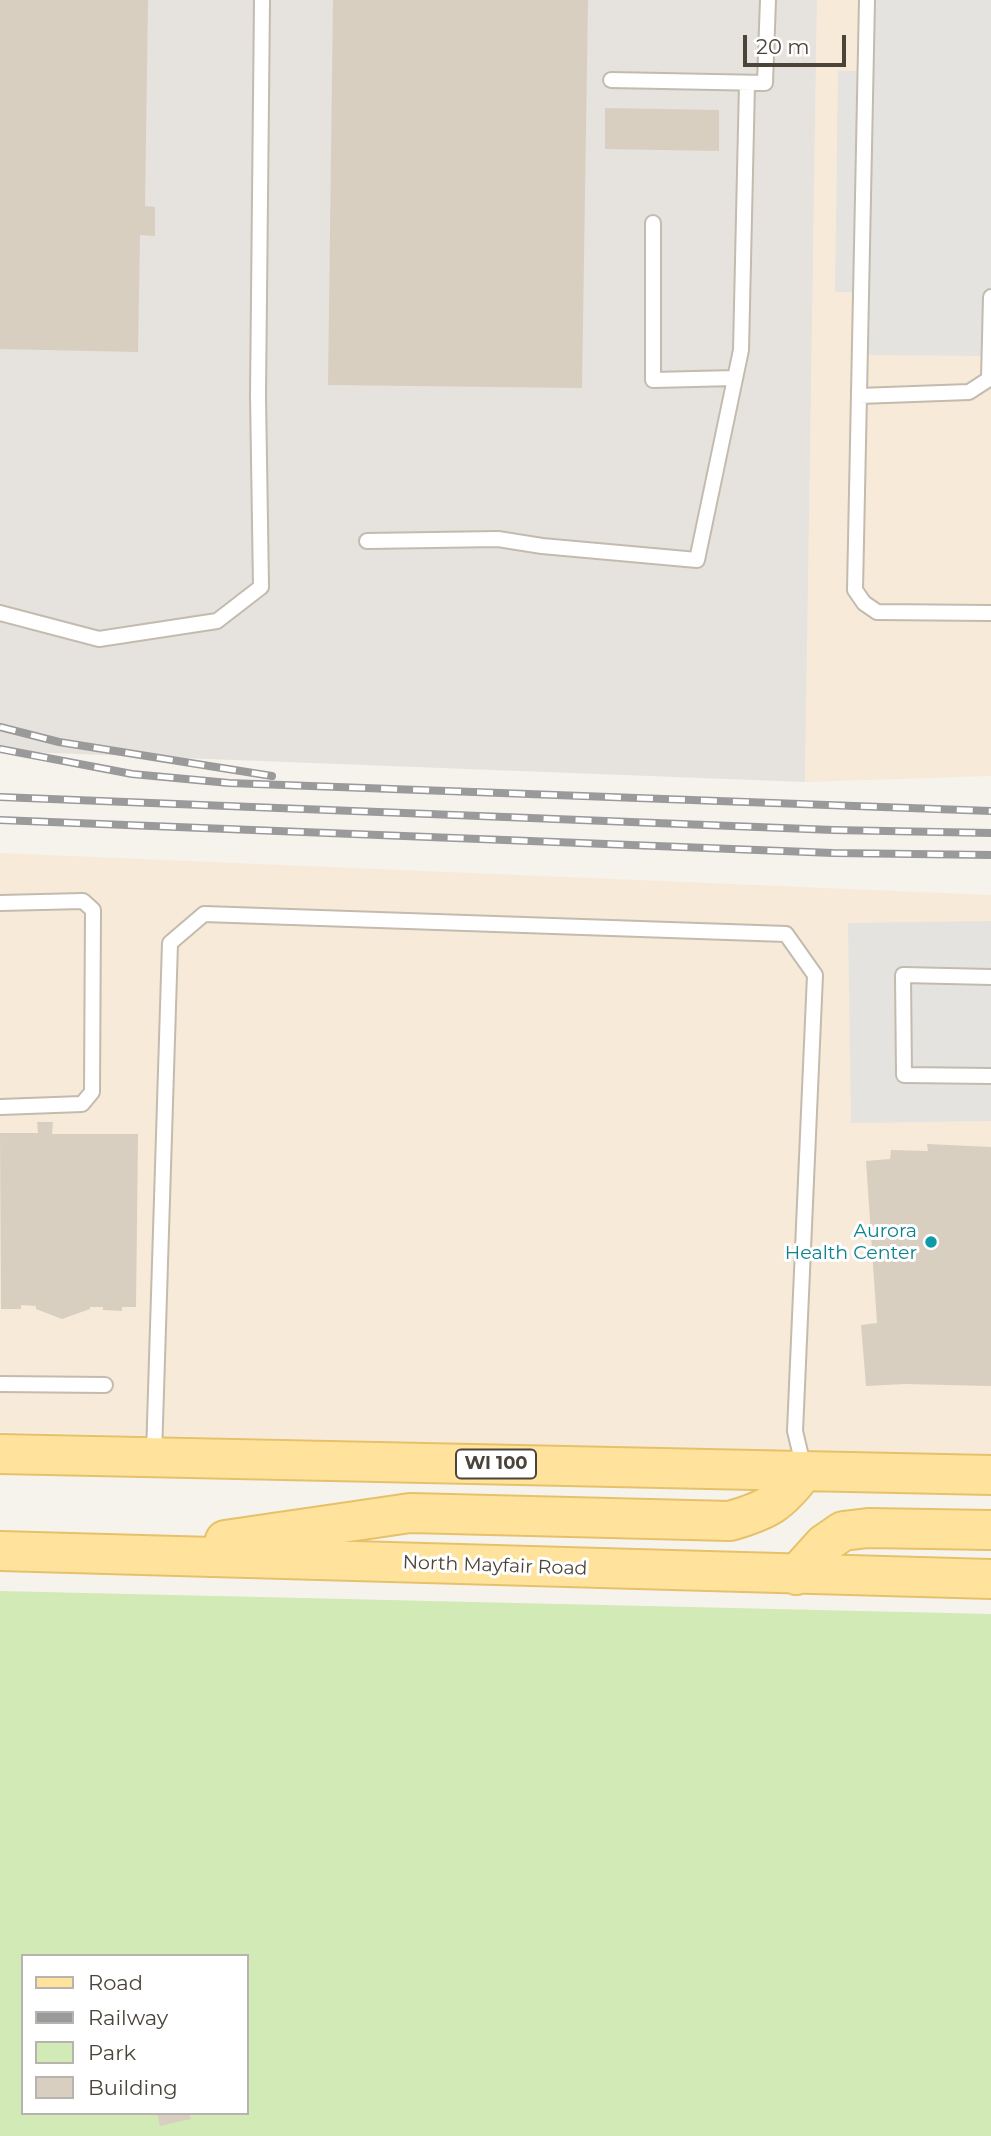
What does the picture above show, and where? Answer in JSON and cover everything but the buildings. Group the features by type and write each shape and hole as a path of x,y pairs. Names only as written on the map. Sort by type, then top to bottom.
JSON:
{"main road":[{"name":"WI 100","path":"0,1454 991,1475"},
{"path":"0,1479 153,1458"},
{"path":"123,1555 410,1513 730,1521 762,1511 788,1493 804,1471"},
{"path":"796,1575 824,1544 843,1531 868,1528 991,1530"},
{"name":"North Mayfair Road","path":"0,1551 991,1579"}],"lane":[{"path":"0,613 99,639 217,621 261,587 258,395 262,0"},
{"path":"611,80 765,83 768,0"},
{"path":"867,0 855,590 864,603 877,612 991,613"},
{"path":"367,541 498,539 542,546 697,560 741,350 747,83"},
{"path":"653,223 653,380 735,377"},
{"path":"859,396 969,393 989,379 991,297"},
{"path":"0,903 83,901 93,910 92,1093 82,1104 0,1107"},
{"path":"153,1458 170,943 204,915 786,934 815,975 795,1431 804,1471"},
{"path":"991,977 903,975 904,1075 991,1076"},
{"path":"0,1384 105,1385"}],"shaded area":[{"path":"0,0 817,0 805,782 0,751"},
{"path":"817,0 991,0 991,776 805,782"},
{"path":"874,0 991,0 991,356 867,355 868,292 835,292 838,71 873,71"},
{"path":"0,853 991,895 991,1456 0,1432"},
{"path":"991,921 991,1121 851,1123 848,923"}],"green space":[{"path":"0,1591 991,1614 991,2136 0,2136"}],"railway":[{"path":"0,727 59,742 272,776"},
{"path":"0,749 132,774 229,783 991,811"},
{"path":"0,797 833,830 991,833"},
{"path":"0,820 833,853 991,855"}],"place":[{"name":"Aurora Health Center","path":"931,1242"}]}
